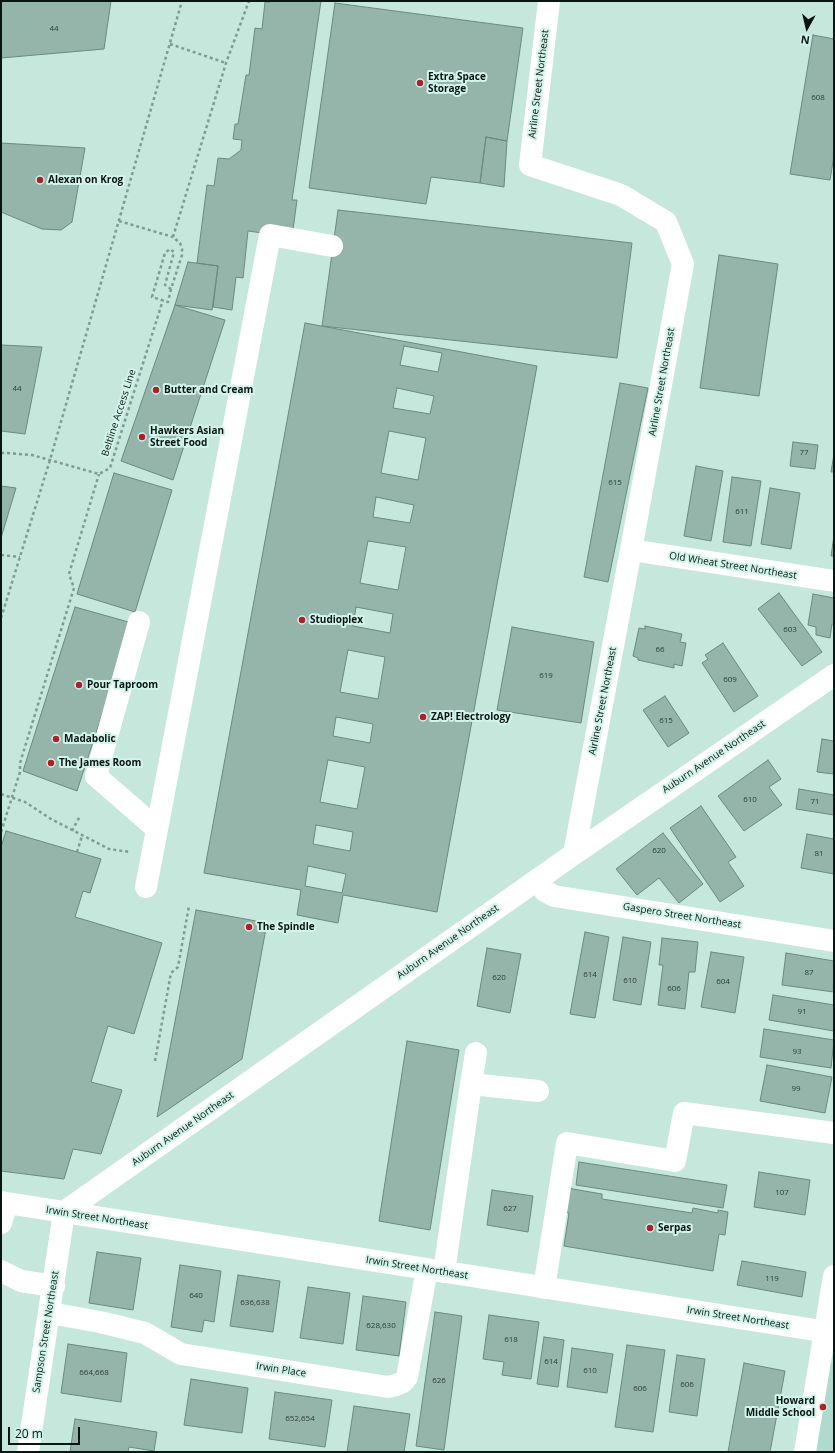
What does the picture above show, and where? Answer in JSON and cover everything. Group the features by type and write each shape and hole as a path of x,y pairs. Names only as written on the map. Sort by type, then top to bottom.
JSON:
{"street":[{"name":"Airline Street Northeast","path":"549,1 530,165 621,195 666,222 683,264 574,854"},
{"path":"146,887 270,234 332,246"},
{"name":"Old Wheat Street Northeast","path":"631,550 834,582"},
{"path":"138,622 96,776 157,829"},
{"name":"Auburn Avenue Northeast","path":"64,1212 536,880 834,675"},
{"name":"Gaspero Street Northeast","path":"536,880 545,891 554,896 834,941"},
{"path":"436,1271 476,1054"},
{"path":"471,1084 538,1091"},
{"path":"544,1288 567,1143 675,1161 684,1113 834,1133"},
{"name":"Irwin Street Northeast","path":"3,1209 64,1212 829,1332"},
{"name":"Sampson Street Northeast","path":"28,1452 64,1212"},
{"path":"1,1270 21,1281 54,1286"},
{"name":"Irwin Place","path":"50,1313 100,1322 145,1333 181,1354 388,1387 403,1382 407,1377 436,1271"},
{"path":"805,1452 829,1332 834,1276"}],"path":[{"path":"1,618 50,460 182,1"},
{"path":"173,237 226,63 249,1"},
{"path":"170,44 226,63"},
{"path":"119,221 173,237 180,243 182,255 171,289 165,285 174,252 170,249 165,253 152,297 163,300"},
{"name":"Beltline Access Line","path":"99,474 110,468 163,300 168,302 171,289"},
{"path":"1,453 6,452 32,455 99,474 69,574 74,588 20,762 20,772 1,832"},
{"path":"1,555 20,557"},
{"path":"1,794 26,802 72,831 109,849 152,856"},
{"path":"72,831 80,816"},
{"path":"78,852 82,836"},
{"path":"155,1061 171,973 178,967 189,906"}],"shaded area":[{"name":"Howard Middle School","path":"820,1361 834,1363 834,1452 805,1452"}],"building":[{"path":"1,1 111,1 104,49 1,58"},
{"path":"321,1 292,200 297,200 292,237 248,231 243,278 236,277 232,310 213,307 218,266 197,263 207,185 214,186 218,158 229,159 241,150 242,140 233,139 235,124 238,124 246,75 249,75 255,28 262,29 265,2"},
{"name":"Extra Space Storage","path":"335,3 523,28 507,141 486,137 480,183 431,177 426,204 309,188"},
{"path":"813,35 834,39 834,156 830,180 790,174"},
{"path":"486,137 507,141 504,187 480,183"},
{"name":"Alexan on Krog","path":"1,143 85,148 72,222 61,230 42,229 1,212"},
{"path":"338,210 632,243 617,358 322,326"},
{"path":"719,255 778,264 759,396 700,388"},
{"path":"188,262 218,266 212,310 175,305"},
{"path":"175,305 225,320 173,480 121,461"},
{"name":"Studioplex","path":"305,323 537,366 437,912 343,895 338,923 297,915 301,890 204,873","holes":["404,346 442,353 438,372 400,365","397,388 434,396 430,414 393,408","389,431 426,438 418,480 381,473","376,497 414,505 410,523 373,517","368,541 406,547 398,590 360,583","356,607 393,614 390,633 353,626","348,650 385,657 378,699 340,692","336,717 373,724 370,743 333,736","328,760 365,767 357,809 320,802","316,825 353,832 350,851 313,844","308,866 346,874 342,893 305,886"]},
{"path":"1,345 42,347 25,434 1,431"},
{"path":"620,383 648,388 608,582 584,577"},
{"path":"793,442 818,445 815,469 790,466"},
{"path":"834,454 834,472 831,472"},
{"path":"696,466 723,471 711,541 684,536"},
{"path":"114,473 172,490 135,612 77,594"},
{"path":"732,477 761,481 751,546 723,542"},
{"path":"1,486 16,488 1,538"},
{"path":"770,488 800,493 791,549 761,544"},
{"path":"834,536 834,556 831,556"},
{"path":"779,593 822,652 802,666 758,609"},
{"path":"813,594 834,598 834,625 832,624 830,638 816,635 816,627 808,625"},
{"path":"75,607 132,623 77,791 23,771"},
{"path":"645,626 682,634 680,642 686,643 682,666 674,664 674,668 638,660 638,658 633,656 639,628 645,629"},
{"path":"512,627 594,642 581,723 497,710"},
{"path":"723,643 758,696 734,712 702,663 708,659 705,655"},
{"path":"665,696 689,733 668,747 643,710"},
{"path":"822,739 834,741 834,774 817,772"},
{"path":"768,760 781,779 769,787 782,805 744,831 718,796"},
{"path":"799,789 834,795 834,815 796,809"},
{"path":"701,806 736,857 728,862 744,886 720,902 670,828"},
{"path":"6,831 101,859 90,893 83,891 75,917 162,943 134,1034 108,1026 91,1082 122,1090 101,1154 73,1149 64,1179 1,1171 1,847"},
{"path":"663,833 703,884 679,903 659,878 637,895 616,869"},
{"path":"807,834 834,839 834,874 801,868"},
{"path":"196,910 267,923 242,1059 157,1117"},
{"path":"585,932 609,937 595,1018 570,1014"},
{"path":"623,937 651,942 641,1005 613,1000"},
{"path":"662,938 698,942 695,972 689,972 685,1009 658,1005 663,965 659,965"},
{"path":"487,948 521,954 510,1013 477,1006"},
{"path":"711,952 744,957 735,1013 701,1007"},
{"path":"786,953 834,961 834,992 782,985"},
{"path":"773,995 834,1005 834,1031 769,1020"},
{"path":"764,1029 834,1040 831,1068 760,1057"},
{"path":"407,1041 459,1050 430,1230 379,1221"},
{"path":"767,1065 832,1077 825,1113 760,1101"},
{"path":"579,1162 727,1185 723,1208 576,1185"},
{"path":"759,1172 810,1180 805,1215 754,1207"},
{"path":"567,1188 602,1194 602,1199 692,1213 693,1208 718,1213 718,1210 728,1212 725,1235 719,1234 713,1271 564,1246 569,1213 563,1212"},
{"path":"492,1190 533,1196 528,1232 487,1225"},
{"path":"97,1252 141,1258 133,1310 89,1303"},
{"path":"742,1261 806,1272 802,1297 737,1285"},
{"path":"180,1265 221,1271 214,1322 204,1320 202,1332 171,1327"},
{"path":"238,1275 280,1281 273,1332 230,1326"},
{"path":"308,1287 350,1293 343,1344 300,1338"},
{"path":"363,1296 406,1302 399,1356 356,1350"},
{"path":"435,1312 462,1316 444,1450 416,1446"},
{"path":"489,1315 539,1322 531,1379 502,1375 504,1362 483,1359"},
{"path":"544,1337 564,1340 558,1387 537,1384"},
{"path":"68,1344 127,1353 121,1402 61,1393"},
{"path":"627,1345 665,1350 653,1432 615,1427"},
{"path":"572,1348 613,1354 607,1393 567,1387"},
{"path":"677,1355 705,1359 697,1416 669,1412"},
{"path":"744,1363 785,1371 770,1452 728,1452"},
{"path":"191,1379 248,1388 242,1433 184,1425"},
{"path":"275,1392 332,1400 325,1447 269,1439"},
{"path":"354,1406 410,1414 404,1452 347,1452"},
{"path":"75,1419 157,1432 154,1451 129,1447 128,1452 70,1452"}],"place":[{"name":"Extra Space Storage","path":"420,83"},
{"name":"Alexan on Krog","path":"40,180"},
{"name":"Butter and Cream","path":"156,390"},
{"name":"Hawkers Asian Street Food","path":"142,437"},
{"name":"Studioplex","path":"302,620"},
{"name":"Pour Taproom","path":"79,685"},
{"name":"ZAP! Electrology","path":"423,717"},
{"name":"Madabolic","path":"56,739"},
{"name":"The James Room","path":"51,763"},
{"name":"The Spindle","path":"249,927"},
{"name":"Serpas","path":"650,1228"},
{"name":"Howard Middle School","path":"823,1407"}]}
